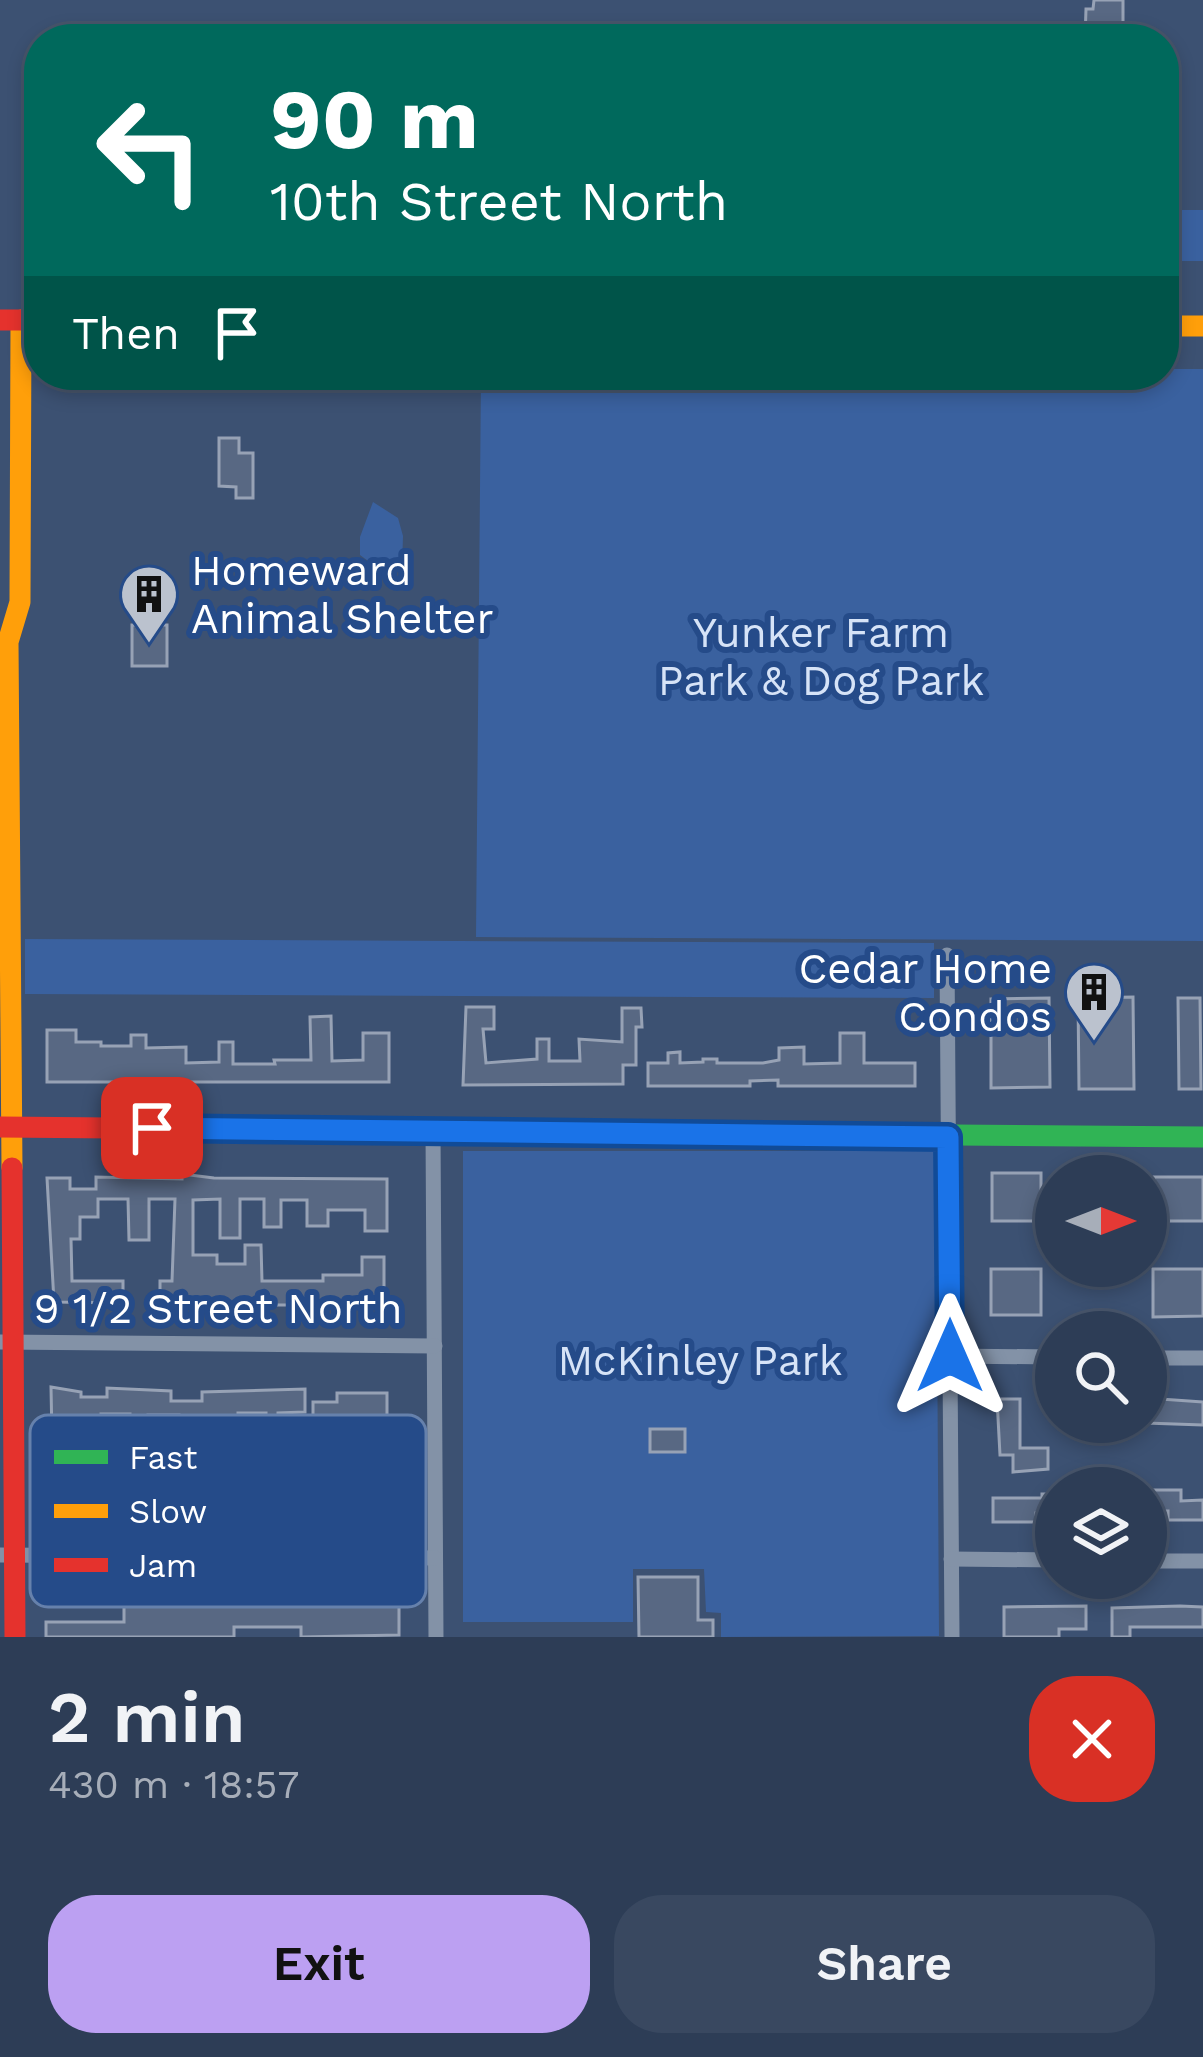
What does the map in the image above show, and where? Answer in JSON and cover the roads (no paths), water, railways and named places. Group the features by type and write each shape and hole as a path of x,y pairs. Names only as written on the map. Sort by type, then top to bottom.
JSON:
{"street":[{"path":"15,1637 7,1555 3,638 20,602 20,320"},
{"path":"947,955 952,1637"},
{"path":"6,1127 1203,1137"},
{"path":"433,1130 436,1637"},
{"name":"9 1/2 Street North","path":"6,1342 435,1346"},
{"path":"950,1356 1035,1357"},
{"path":"1167,1358 1203,1358"},
{"path":"426,1558 435,1558"},
{"path":"951,1559 1035,1560"},
{"path":"1167,1561 1203,1561"}],"place":[{"name":"Homeward Animal Shelter","path":"149,645"},
{"name":"Cedar Home Condos","path":"1094,1043"}],"park label":[{"name":"Yunker Farm Park & Dog Park","path":"821,656"},
{"name":"McKinley Park","path":"700,1360"}]}
